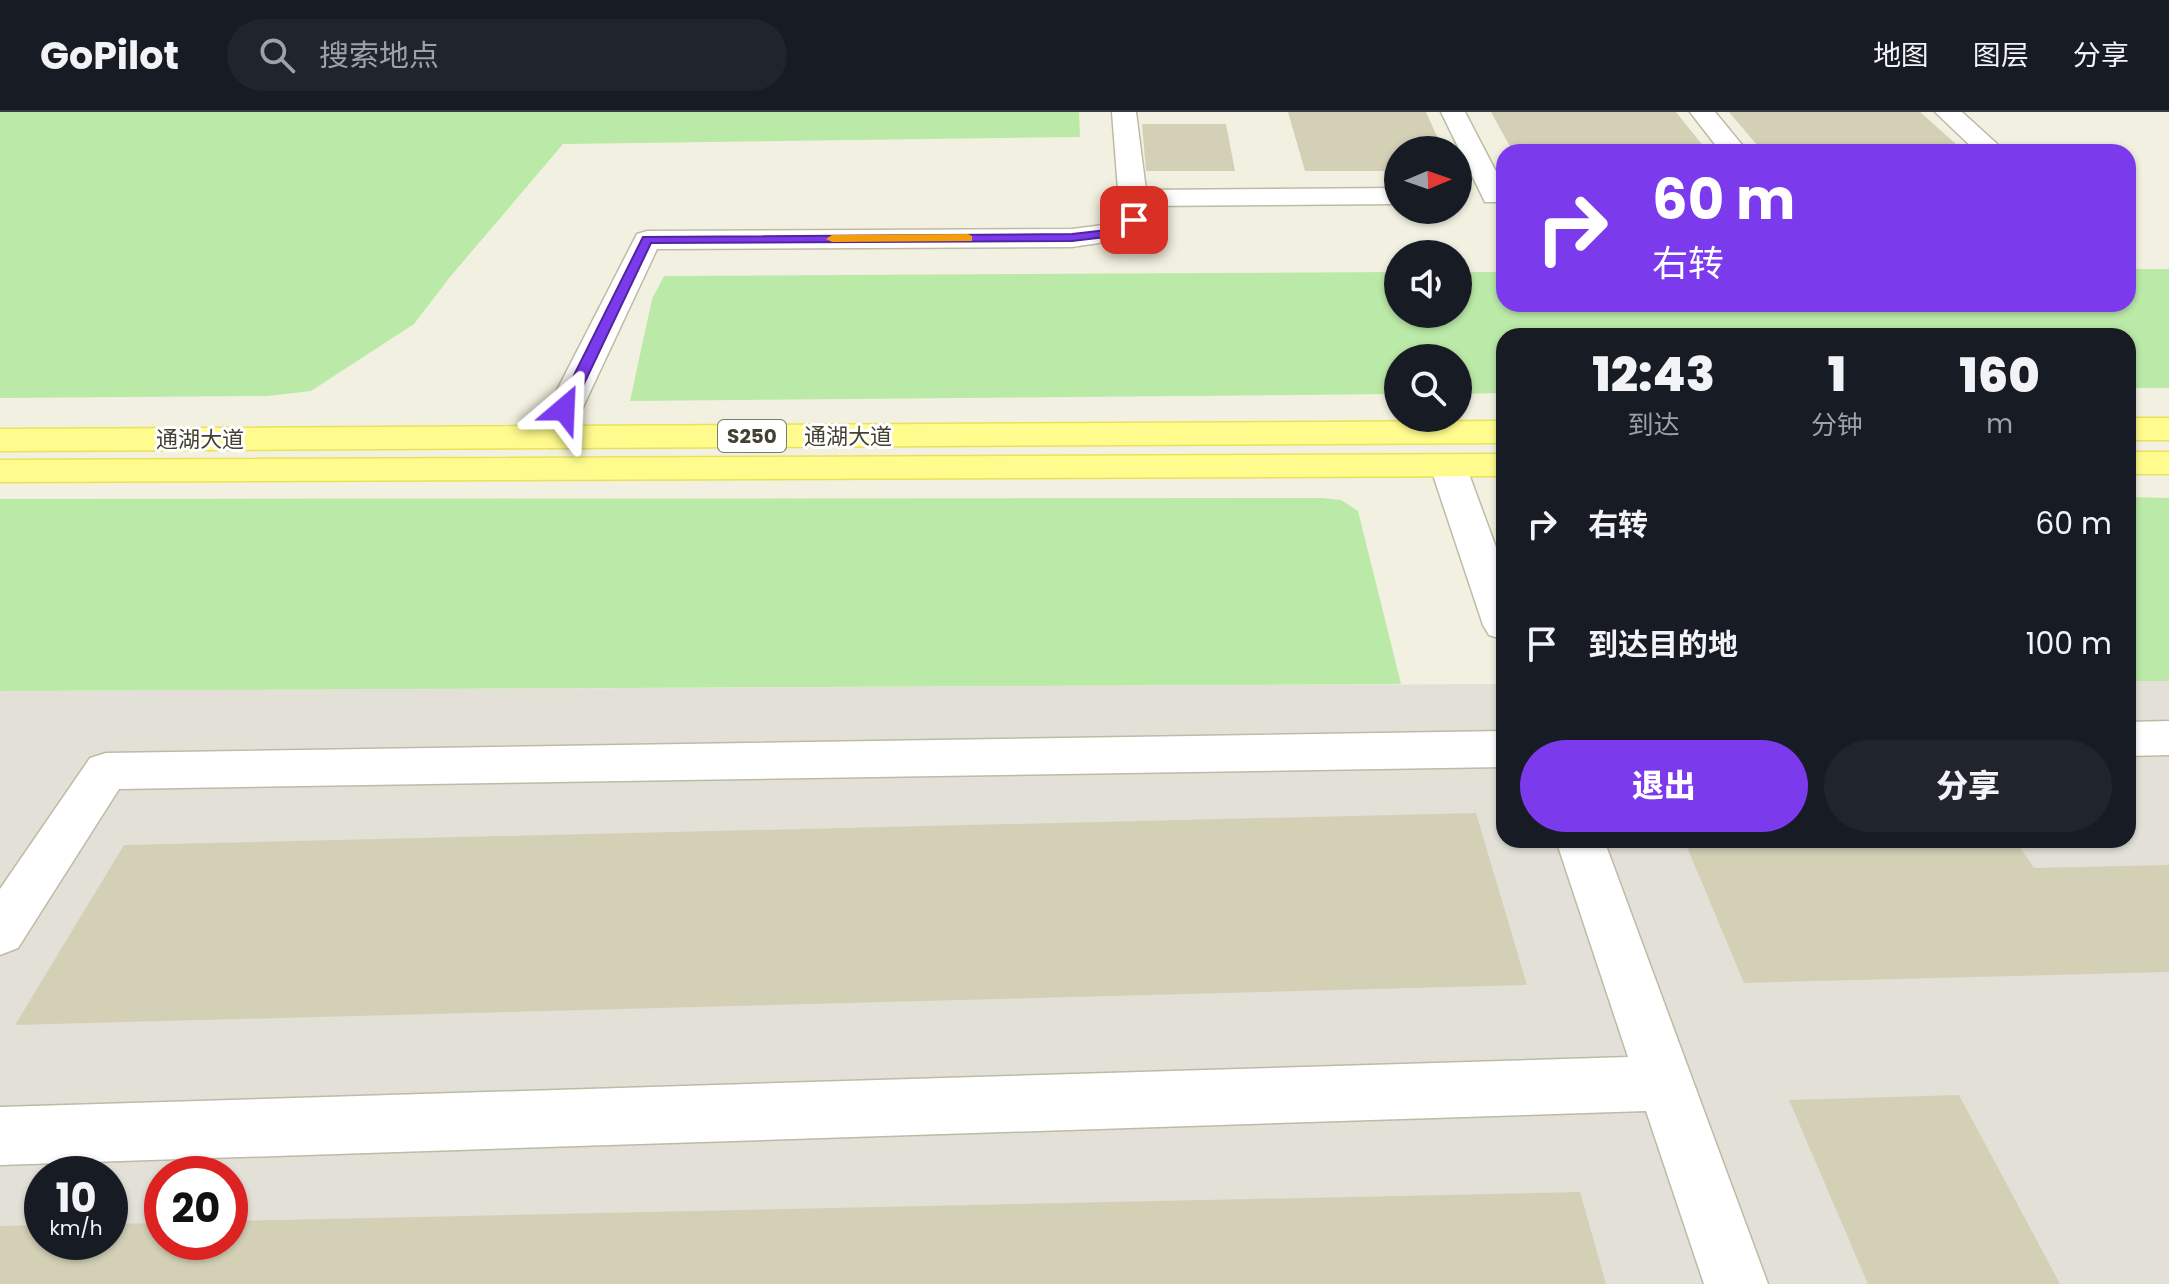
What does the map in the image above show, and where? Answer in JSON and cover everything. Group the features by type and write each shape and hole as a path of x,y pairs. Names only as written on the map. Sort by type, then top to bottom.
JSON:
{"main road":[{"path":"2136,429 2169,429"},
{"name":"通湖大道","path":"0,440 1496,432"},
{"path":"2136,463 2169,463"},
{"name":"通湖大道","path":"0,471 1496,465"}],"lane":[{"path":"551,437 647,240 1072,238 1110,233 1134,220 1124,112"},
{"path":"1453,112 1490,201"},
{"path":"1702,112 1728,144"},
{"path":"1947,112 1984,144"},
{"path":"1133,198 1384,196"},
{"path":"1448,466 1496,602"},
{"path":"2136,739 2169,738"},
{"path":"0,932 106,771 1496,749"},
{"path":"1583,848 1736,1284"},
{"path":"0,1136 1667,1083"}],"shaded area":[{"path":"2136,681 2169,681 2169,1284 0,1284 0,691 1496,684 1496,848 2136,848"}],"green space":[{"path":"0,112 1079,112 1080,137 563,144 414,324 311,391 267,396 0,398"},
{"path":"2136,269 2169,269 2169,388 2136,388 2136,328 1496,328 1496,393 1472,394 1472,344 1384,344 1384,394 630,401 652,299 664,276 1384,272 1384,328 1472,328 1472,272 1496,272 1496,312 2136,312"},
{"path":"2136,497 2169,498 2169,681 2136,681"},
{"path":"0,499 1341,500 1358,511 1401,684 0,691"}],"building":[{"path":"1288,112 1426,112 1437,136 1384,136 1384,171 1305,171"},
{"path":"1491,112 1676,112 1702,144 1509,144"},
{"path":"1729,112 1920,112 1956,144 1756,144"},
{"path":"1142,124 1226,124 1235,171 1146,171"},
{"path":"1476,813 1527,985 15,1025 124,845"},
{"path":"1687,848 2020,848 2034,868 2169,865 2169,972 1744,983"},
{"path":"1959,1095 2060,1284 1868,1284 1789,1100"},
{"path":"1580,1192 1606,1284 0,1284 0,1226 24,1225 24,1260 128,1260 128,1224 144,1223 144,1260 248,1260 248,1221"}],"slow traffic":[{"path":"832,239 968,238"}],"route":[{"path":"564,409 647,240 1072,238 1110,233 1134,220"}]}
